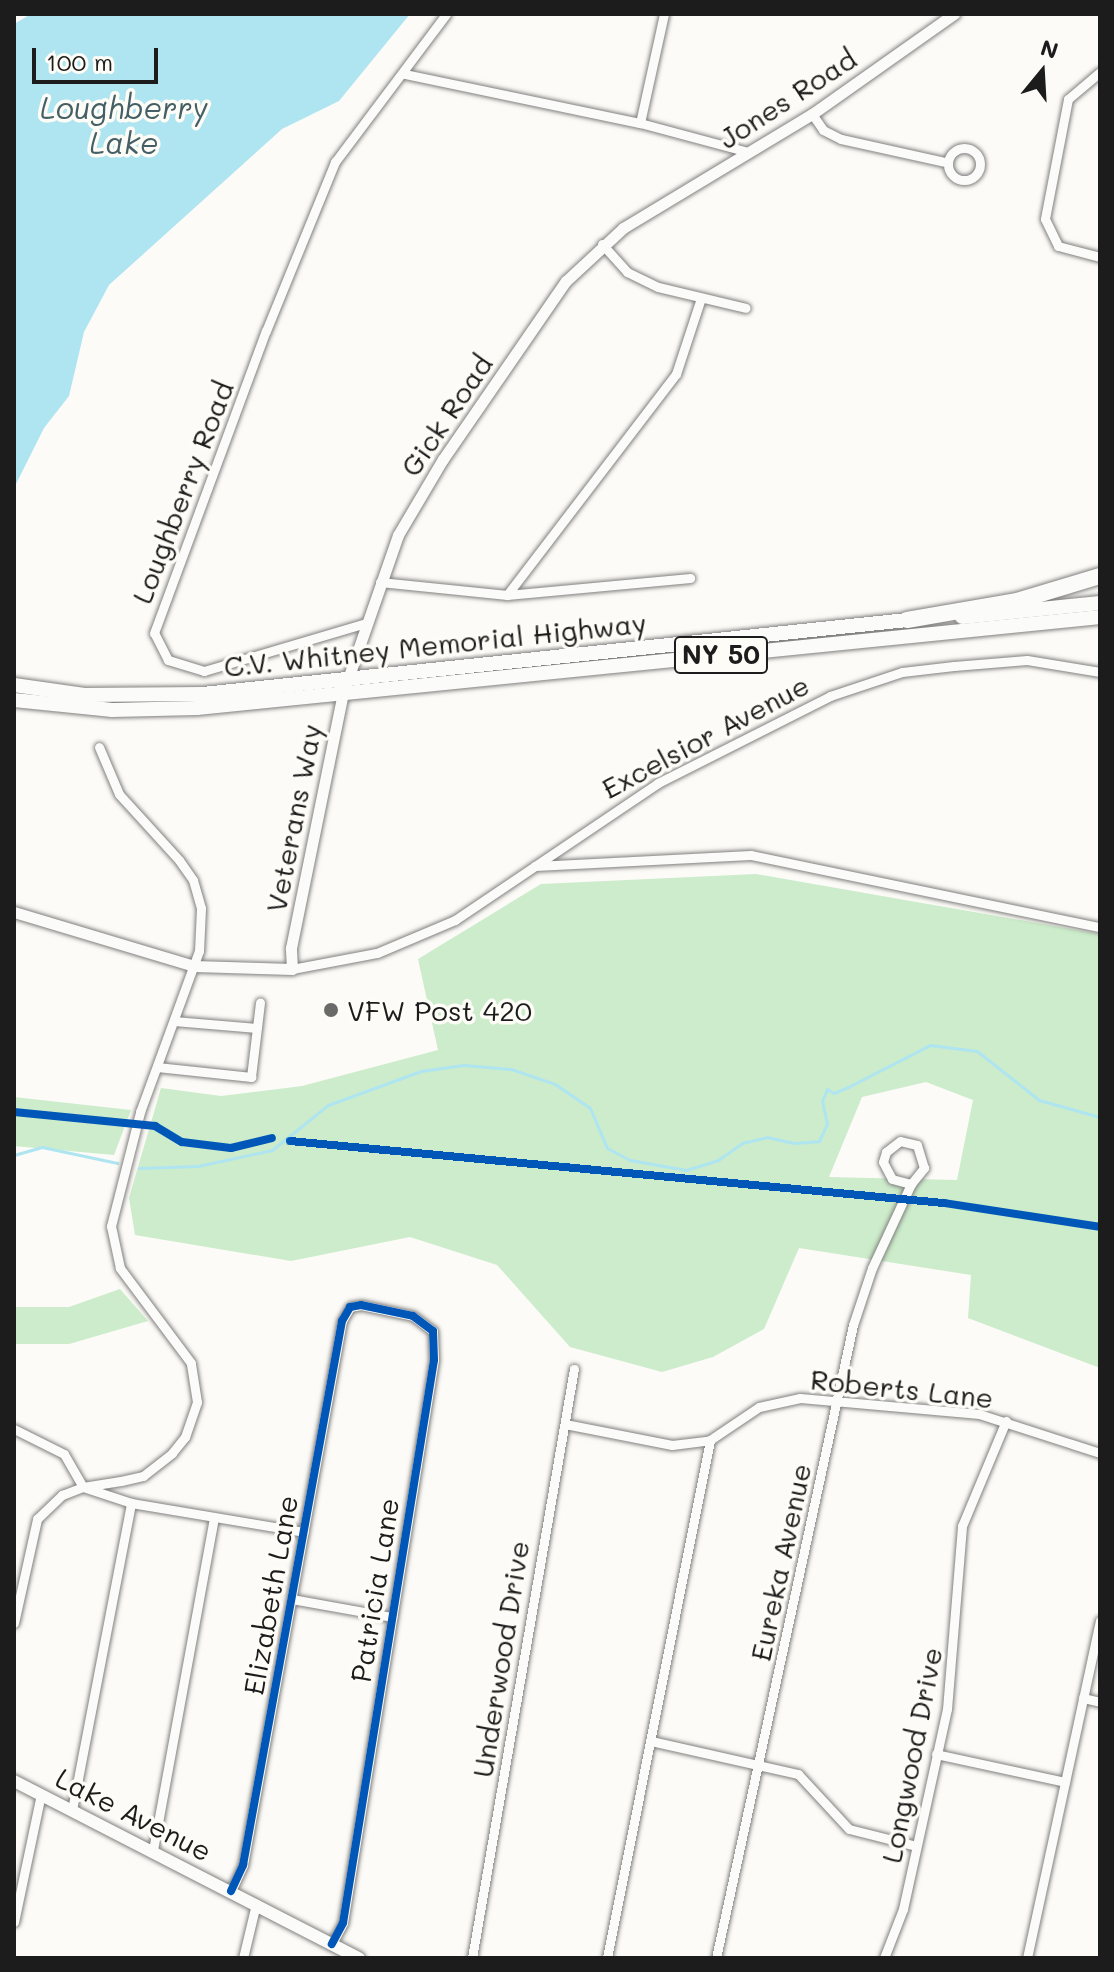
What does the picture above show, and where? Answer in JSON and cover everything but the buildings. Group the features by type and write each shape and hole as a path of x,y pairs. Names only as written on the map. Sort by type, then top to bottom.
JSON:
{"highway":[{"path":"907,620 1017,601 1100,576"},
{"name":"C.V. Whitney Memorial Highway","path":"14,700 152,710 907,620 1100,603"},
{"name":"C.V. Whitney Memorial Highway","path":"14,685 152,696 346,686 1100,617"}],"main road":[{"name":"Lake Avenue","path":"14,1781 359,1958"}],"street":[{"name":"Loughberry Road","path":"366,623 204,671 168,660 154,633 266,331 344,148 405,74 446,14"},
{"path":"640,123 664,14"},
{"name":"Jones Road","path":"642,216 812,114 954,14"},
{"path":"1100,72 1068,99 1045,219 1058,246 1100,257"},
{"path":"405,74 640,123 748,152"},
{"path":"812,114 823,130 841,139 945,162"},
{"name":"Gick Road","path":"346,686 380,582 403,525 443,459 566,281 602,244 642,216"},
{"path":"602,244 627,272 700,301 746,308"},
{"path":"507,595 676,374 700,301"},
{"path":"380,582 507,595 690,578"},
{"name":"Excelsior Avenue","path":"14,912 194,966 292,969 342,962 413,940 455,920 658,783 748,733 846,691 902,672 1027,660 1100,672"},
{"name":"Veterans Way","path":"292,969 294,933 346,686"},
{"path":"14,1623 37,1519 62,1495 83,1487 143,1476 161,1463 185,1437 197,1402 191,1363 126,1276 113,1242 115,1197 133,1134 194,966 201,931 197,889 179,860 119,794 99,747"},
{"path":"535,866 751,855 1100,927"},
{"path":"157,1067 251,1077 260,1003"},
{"path":"174,1021 257,1028"},
{"name":"Eureka Avenue","path":"716,1958 861,1296 910,1189 921,1176 925,1160 917,1145 900,1141 886,1152 883,1162 892,1179 910,1189"},
{"name":"Patricia Lane","path":"332,1944 343,1923 435,1342 421,1319 361,1305 350,1307"},
{"name":"Elizabeth Lane","path":"231,1891 243,1865 342,1321 350,1307"},
{"name":"Underwood Drive","path":"472,1958 574,1369"},
{"name":"Roberts Lane","path":"565,1424 635,1441 672,1445 710,1440 777,1401 955,1410 1006,1421 1100,1453"},
{"name":"Longwood Drive","path":"884,1958 903,1909 954,1666 962,1526 1006,1421"},
{"path":"14,1429 64,1454 83,1487 131,1503 304,1532"},
{"path":"607,1958 710,1440"},
{"path":"72,1810 131,1503"},
{"path":"153,1850 214,1518"},
{"path":"292,1599 392,1617"},
{"path":"1027,1958 1100,1621"},
{"path":"1083,1698 1100,1702"},
{"path":"651,1741 798,1774 849,1829 916,1846"},
{"path":"936,1754 1065,1782"},
{"path":"14,1922 41,1794"},
{"path":"243,1958 256,1904"}],"green space":[{"path":"756,874 1100,934 1100,1368 968,1318 971,1275 799,1248 764,1329 713,1357 662,1372 570,1347 497,1265 410,1237 291,1261 135,1235 129,1198 161,1088 221,1096 302,1086 438,1050 418,959 541,884","holes":["926,1082 973,1100 957,1180 829,1177 862,1097"]},
{"path":"14,1097 131,1110 114,1155 14,1146"},
{"path":"120,1289 148,1321 69,1344 14,1344 14,1307 69,1307"}],"water":[{"name":"Loughberry Lake","path":"31,14 410,14 339,101 282,129 109,285 84,332 69,396 44,428 14,488 14,24"}],"waterway":[{"path":"139,1168 198,1166 272,1150 328,1105 421,1071 464,1065 511,1069 555,1084 590,1108 607,1148 630,1160 686,1170 718,1160 742,1143 767,1137 793,1143 819,1141 827,1124 822,1101 827,1089 834,1093 930,1045 977,1051 1039,1100 1100,1117"},
{"path":"14,1155 42,1147 117,1163"}],"cycle path":[{"path":"14,1112 155,1126 182,1142 231,1148 272,1138"},
{"path":"290,1141 944,1203 1100,1227"},
{"path":"231,1891 243,1865 342,1321 350,1307 361,1305 413,1316 433,1331 434,1360 343,1923 332,1944"}],"place":[{"name":"VFW Post 420","path":"331,1010"}]}
